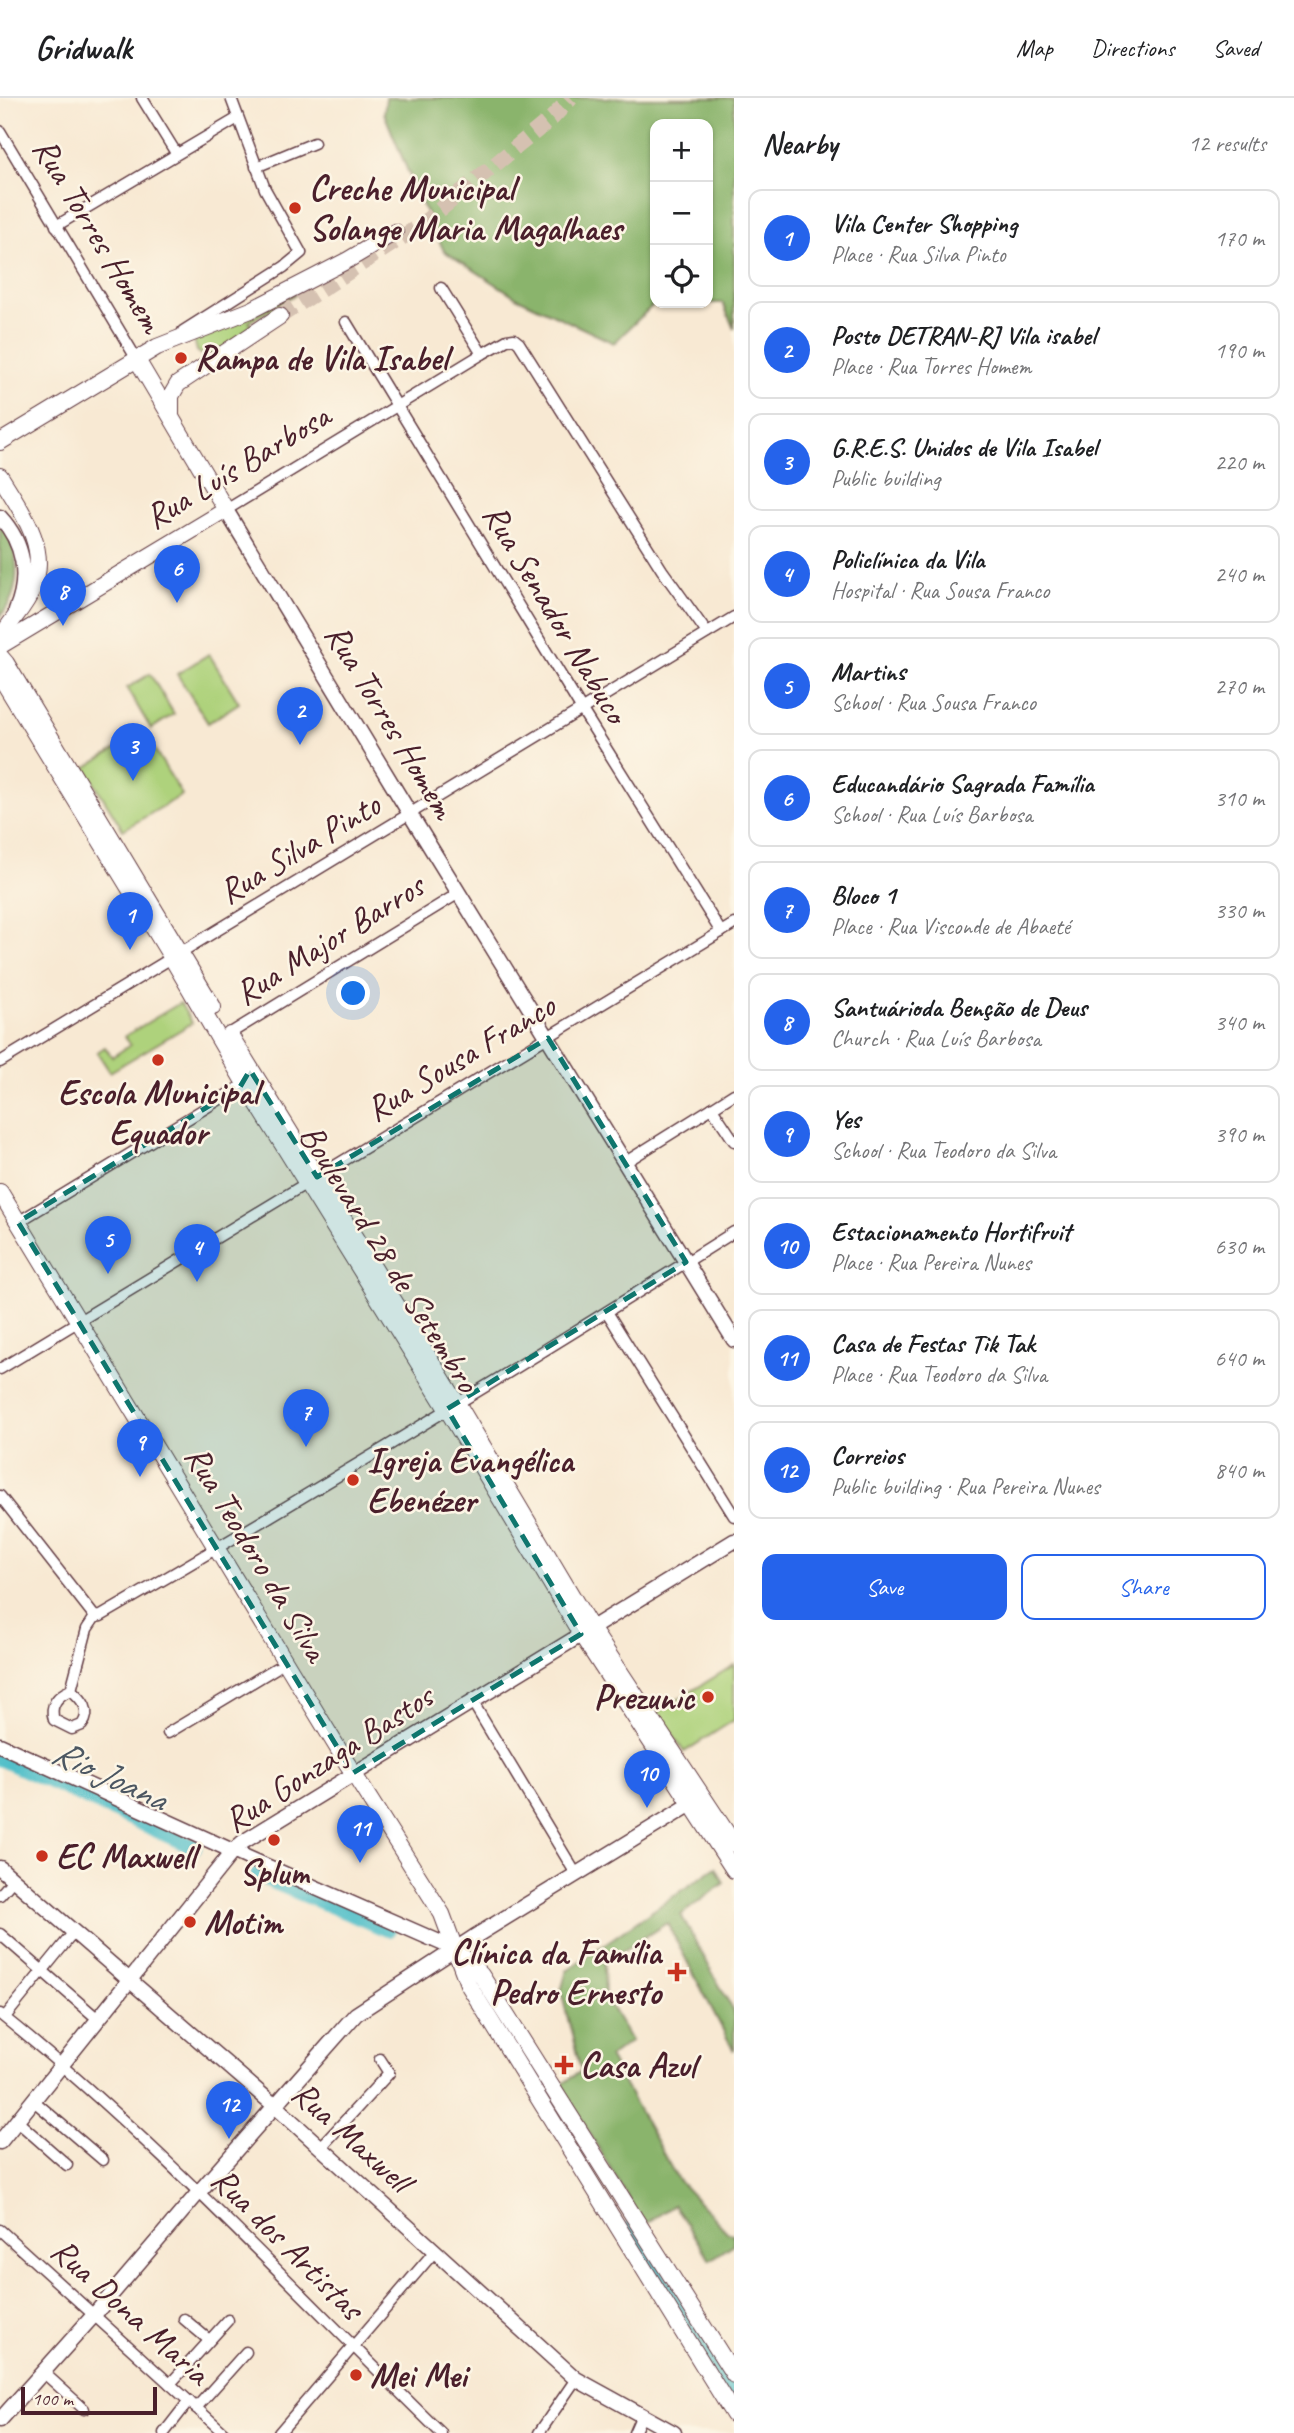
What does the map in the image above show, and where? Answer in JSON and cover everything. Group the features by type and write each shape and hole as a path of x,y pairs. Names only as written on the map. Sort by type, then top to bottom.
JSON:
{"main road":[{"path":"0,442 169,340 251,310 396,232"},
{"path":"173,419 170,401 175,387 280,316"},
{"name":"Rua Torres Homem","path":"136,358 226,510"},
{"path":"0,476 28,522 38,555 33,588 5,628"},
{"name":"Rua Luís Barbosa","path":"0,646 226,510"},
{"name":"Boulevard 28 de Setembro","path":"0,656 247,1076 452,1406 586,1631 697,1800 734,1870"},
{"name":"Boulevard 28 de Setembro","path":"0,676 229,1034 247,1076"},
{"name":"Rua Teodoro da Silva","path":"0,1192 353,1773 442,1914 468,1984 734,2415"},
{"name":"Boulevard 28 de Setembro","path":"697,1800 734,1844"},
{"path":"455,1949 481,1975 734,2375"},
{"path":"579,2163 589,2160 593,2151"},
{"path":"593,2185 598,2178 607,2174"}],"street":[{"path":"142,98 176,153"},
{"path":"169,340 300,255 300,250 265,189 230,98"},
{"path":"56,226 237,118"},
{"name":"Rua Torres Homem","path":"0,131 136,358"},
{"path":"256,167 314,143"},
{"path":"441,288 482,354"},
{"name":"Rua Senador Nabuco","path":"345,322 720,932"},
{"name":"Rua Luís Barbosa","path":"226,510 482,354 514,339 662,570 707,633"},
{"name":"Rua Torres Homem","path":"226,510 734,1339"},
{"path":"0,517 15,536 24,569 22,594 5,628"},
{"name":"Rua Silva Pinto","path":"0,1062 734,617"},
{"name":"Rua Major Barros","path":"229,1034 459,892"},
{"name":"Rua Sousa Franco","path":"0,1369 734,924"},
{"path":"18,1222 240,1087 247,1076"},
{"path":"624,1163 734,1094"},
{"path":"712,1108 734,1141"},
{"path":"95,1616 101,1616 217,1548 734,1232"},
{"path":"607,1312 734,1516"},
{"path":"0,1496 95,1616"},
{"name":"Rua Gonzaga Bastos","path":"2,2135 34,2101 233,1851 250,1837 734,1541"},
{"path":"71,1690 87,1629 95,1616"},
{"path":"168,1732 276,1668"},
{"path":"472,1701 576,1874"},
{"path":"0,1745 455,1949"},
{"path":"0,2420 356,2014 455,1949 697,1800"},
{"name":"Rua Maxwell","path":"0,1868 275,2106 576,2379 674,2433"},
{"path":"0,1895 13,1880"},
{"path":"2,2016 28,1989 74,1932"},
{"path":"0,1934 99,2020"},
{"name":"Rua dos Artistas","path":"2,2016 62,2066 198,2192 441,2433"},
{"path":"320,2147 388,2073 380,2059"},
{"path":"34,2101 103,2161"},
{"path":"17,2121 67,2165"},
{"name":"Rua Dona Maria","path":"0,2230 224,2433"},
{"path":"279,2433 435,2251"},
{"path":"184,2319 209,2340"},
{"path":"170,2384 228,2319"},
{"path":"164,2433 246,2352"},
{"path":"43,2372 84,2409"},
{"path":"539,2433 576,2379"},
{"path":"634,2433 642,2415"}],"highlighted area":[{"path":"548,1038 686,1262 447,1409 581,1634 353,1773 18,1222 240,1087 250,1070 317,1177"}],"green space":[{"path":"386,98 734,98 734,329 723,303 713,303 713,119 650,119 650,308 614,343 518,298 444,251 384,113"},
{"path":"306,288 249,322 252,326 275,309 275,314 208,360 197,351 194,339"},
{"path":"0,523 12,546 16,582 13,594 0,617"},
{"path":"209,654 239,703 208,723 177,674"},
{"path":"150,674 174,714 151,729 127,688"},
{"path":"144,732 182,795 123,830 85,768"},
{"path":"180,1003 192,1023 110,1072 97,1052 105,1047 112,1057 130,1045 125,1036"},
{"name":"Prezunic","path":"734,1665 734,1720 684,1752 658,1712"},
{"path":"716,1867 724,1883 681,1915 734,2012 734,2051 667,1923 604,1963 605,1996 631,2041 609,2057 678,2180 728,2233 734,2234 734,2244 710,2260 674,2205 644,2225 561,2085 581,2071 561,1991 567,1970"}],"waterway":[{"name":"Rio Joana","path":"0,1758 194,1847"},
{"name":"Rio Joana","path":"258,1875 388,1929"},
{"name":"Rio Joana","path":"629,2230 734,2396"}],"tunnel":[{"path":"280,316 421,225 553,117 571,98"}],"place":[{"name":"Creche Municipal Solange Maria Magalhaes","path":"295,208"},
{"name":"Rampa de Vila Isabel","path":"181,358"},
{"name":"Educandário Sagrada Família","path":"177,603"},
{"name":"Santuárioda Benção de Deus","path":"63,626"},
{"name":"Posto DETRAN-RJ Vila isabel","path":"300,745"},
{"name":"G.R.E.S. Unidos de Vila Isabel","path":"133,781"},
{"name":"Vila Center Shopping","path":"130,950"},
{"name":"Escola Municipal Equador","path":"158,1060"},
{"name":"Martins","path":"108,1274"},
{"name":"Policlínica da Vila","path":"197,1282"},
{"name":"Bloco 1","path":"306,1447"},
{"name":"Yes","path":"140,1477"},
{"name":"Igreja Evangélica Ebenézer","path":"353,1480"},
{"name":"Prezunic","path":"708,1697"},
{"name":"Estacionamento Hortifruit","path":"647,1808"},
{"name":"Splum","path":"274,1840"},
{"name":"EC Maxwell","path":"42,1856"},
{"name":"Casa de Festas Tik Tak","path":"360,1863"},
{"name":"Motim","path":"190,1922"},
{"name":"Clínica da Família Pedro Ernesto","path":"677,1972"},
{"name":"Casa Azul","path":"564,2065"},
{"name":"Correios","path":"229,2139"},
{"name":"Mei Mei","path":"356,2375"}]}
